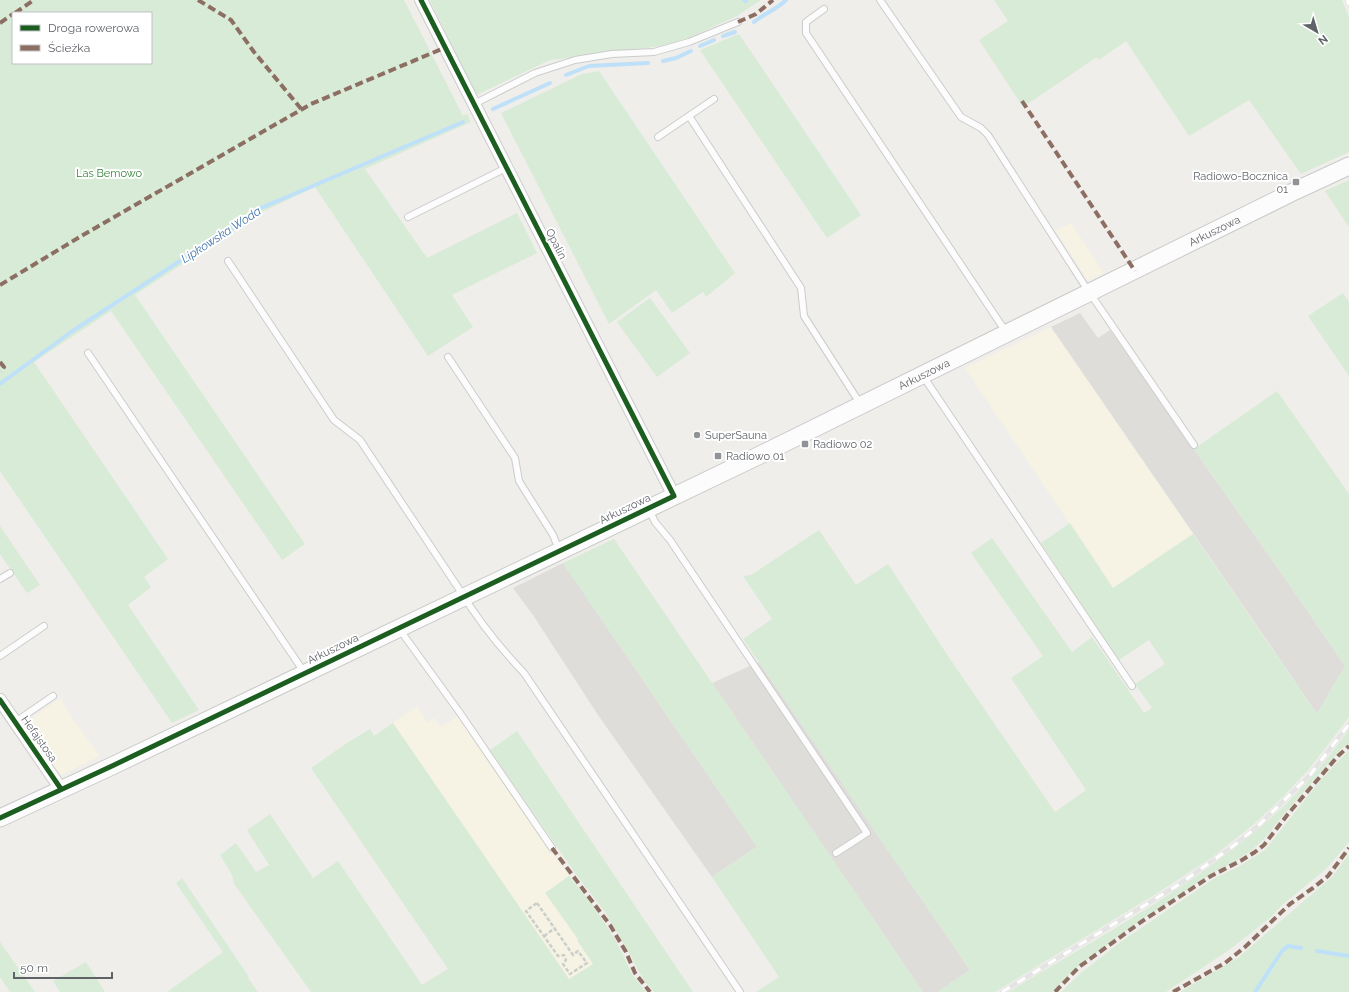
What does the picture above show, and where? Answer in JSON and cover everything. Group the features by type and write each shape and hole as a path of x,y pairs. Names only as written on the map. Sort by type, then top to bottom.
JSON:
{"main road":[{"name":"Arkuszowa","path":"0,818 560,552 1007,334 1297,190 1349,166"}],"street":[{"name":"Opalin","path":"420,0 674,496"},
{"name":"Hefajstosa","path":"0,700 61,789"}],"lane":[{"path":"880,0 961,117 981,128 988,135 1090,293 1194,445"},
{"path":"824,9 806,22 806,33 1007,334"},
{"path":"474,104 535,72 575,60 612,54 654,52 689,42 738,22"},
{"path":"658,137 714,100"},
{"path":"689,116 801,288 804,316 861,405"},
{"path":"408,217 506,168"},
{"path":"228,260 334,420 360,440 478,619 503,651 524,673 740,992"},
{"path":"88,353 305,674"},
{"path":"448,357 515,458 518,481 553,535 560,552"},
{"path":"922,375 1132,686"},
{"path":"648,508 655,522 674,547 867,833 836,854"},
{"path":"0,579 10,573"},
{"path":"0,656 44,626"},
{"path":"399,628 460,713 552,848"},
{"path":"15,722 54,696"}],"path":[{"path":"537,903 573,955 578,951 587,963 570,974 563,964 566,960 564,955 562,954 558,956 544,936 526,910 537,903"},
{"path":"544,936 555,928"}],"shaded area":[{"path":"1071,223 1104,273 1088,281 1056,231"},
{"path":"1080,313 1098,338 1110,330 1345,666 1317,714 1051,327"},
{"path":"1051,327 1193,534 1113,588 965,368"},
{"path":"563,563 757,847 712,877 598,715 533,615 513,588"},
{"path":"759,662 970,970 938,992 923,992 712,683"},
{"path":"60,698 72,718 100,756 59,776 24,724"},
{"path":"417,706 427,723 434,718 441,727 458,716 515,801 569,876 546,893 593,964 569,979 393,723"}],"green space":[{"name":"Las Bemowo","path":"0,0 404,0 463,116 467,114 471,122 365,169 427,258 517,213 537,253 452,295 473,327 428,356 315,187 262,212 135,295 305,544 282,560 111,311 34,362 168,559 144,577 151,587 128,605 199,710 172,723 0,471"},
{"path":"430,0 761,0 737,16 688,38 661,46 550,60 476,95"},
{"path":"994,0 1342,0 1349,17 1349,152 1301,174 1249,100 1189,136 1126,41 1099,60 1097,57 1023,107 979,40 1008,21"},
{"path":"739,34 861,215 827,238 700,50"},
{"path":"599,71 735,273 706,297 703,292 672,313 656,290 609,324 501,113 582,74"},
{"path":"1349,180 1349,227 1325,191"},
{"path":"1343,293 1349,302 1349,376 1308,316"},
{"path":"650,298 690,353 657,377 617,322"},
{"path":"1277,391 1349,494 1349,717 1310,768 1282,798 1254,824 1214,856 1159,892 995,992 938,992 970,970 743,639 772,619 743,576 751,575 819,530 856,585 888,564 952,662 1055,812 1086,790 1011,678 1043,656 971,553 992,538 1072,652 1092,637 1144,713 1152,708 1135,684 1165,664 1149,640 1119,660 1041,543 1070,523 1113,588 1193,534 1317,714 1345,666 1194,449"},
{"path":"0,526 40,585 27,593 0,554"},
{"path":"614,539 923,992 756,992 779,977 712,877 757,847 563,563"},
{"path":"393,723 569,979 593,964 577,940 578,939 545,893 569,876 595,908 615,939 632,974 646,992 311,992 234,884 232,875 220,855 236,843 256,872 269,865 247,830 270,814 313,878 338,861 422,985 448,969 311,768 370,729 374,736"},
{"path":"1349,729 1349,743 1341,749 1266,837 1252,850 1234,862 1214,872 1131,927 1073,970 1052,992 1008,992 1136,916 1198,875 1228,853 1270,819 1295,795 1318,770"},
{"path":"517,731 693,992 654,992 646,983 605,912 575,873 490,750"},
{"path":"1349,750 1349,842 1326,869 1282,905 1271,917 1229,950 1166,992 1061,992 1081,973 1122,941 1215,878 1238,867 1265,850 1319,782"},
{"path":"1349,854 1349,992 1180,992 1239,957 1332,877"},
{"path":"182,878 258,992 167,992 223,952 176,883"},
{"path":"0,942 35,992 10,992 0,977"},
{"path":"86,962 105,992 60,992 53,981"}],"waterway":[{"name":"Lipkowska Woda","path":"754,22 786,0"},
{"name":"Lipkowska Woda","path":"723,36 735,32"},
{"name":"Lipkowska Woda","path":"700,46 714,40"},
{"name":"Lipkowska Woda","path":"663,61 676,58 691,51"},
{"name":"Lipkowska Woda","path":"566,75 589,66 648,63"},
{"name":"Lipkowska Woda","path":"493,109 550,83"},
{"name":"Lipkowska Woda","path":"0,384 71,332 261,208 463,122"},
{"path":"1255,992 1282,951 1288,946 1301,948"},
{"path":"1317,951 1349,956"}],"railway":[{"path":"1347,0 1349,5"},
{"path":"1002,992 1178,885 1232,847 1258,826 1310,775 1349,724"}],"marked path":[{"path":"16,12 34,0"},
{"path":"198,0 231,20 254,52 302,110"},
{"path":"738,22 756,14 773,0"},
{"path":"0,23 12,15"},
{"path":"0,285 83,235 311,104 444,48"},
{"path":"1022,101 1135,271"},
{"path":"0,362 4,367 0,371"},
{"path":"1055,992 1079,967 1141,922 1211,876 1242,860 1264,845 1288,814 1338,756 1349,746"},
{"path":"552,848 610,925 626,952 635,973 650,992"},
{"path":"1173,992 1225,963 1245,947 1290,904 1328,876 1349,848"}],"cycle path":[{"path":"0,818 112,766 674,496 421,0"},
{"path":"0,700 61,789"}],"place":[{"name":"Radiowo-Bocznica 01","path":"1296,182"},
{"name":"SuperSauna","path":"697,435"},
{"name":"Radiowo 02","path":"805,444"},
{"name":"Radiowo 01","path":"718,456"}]}
